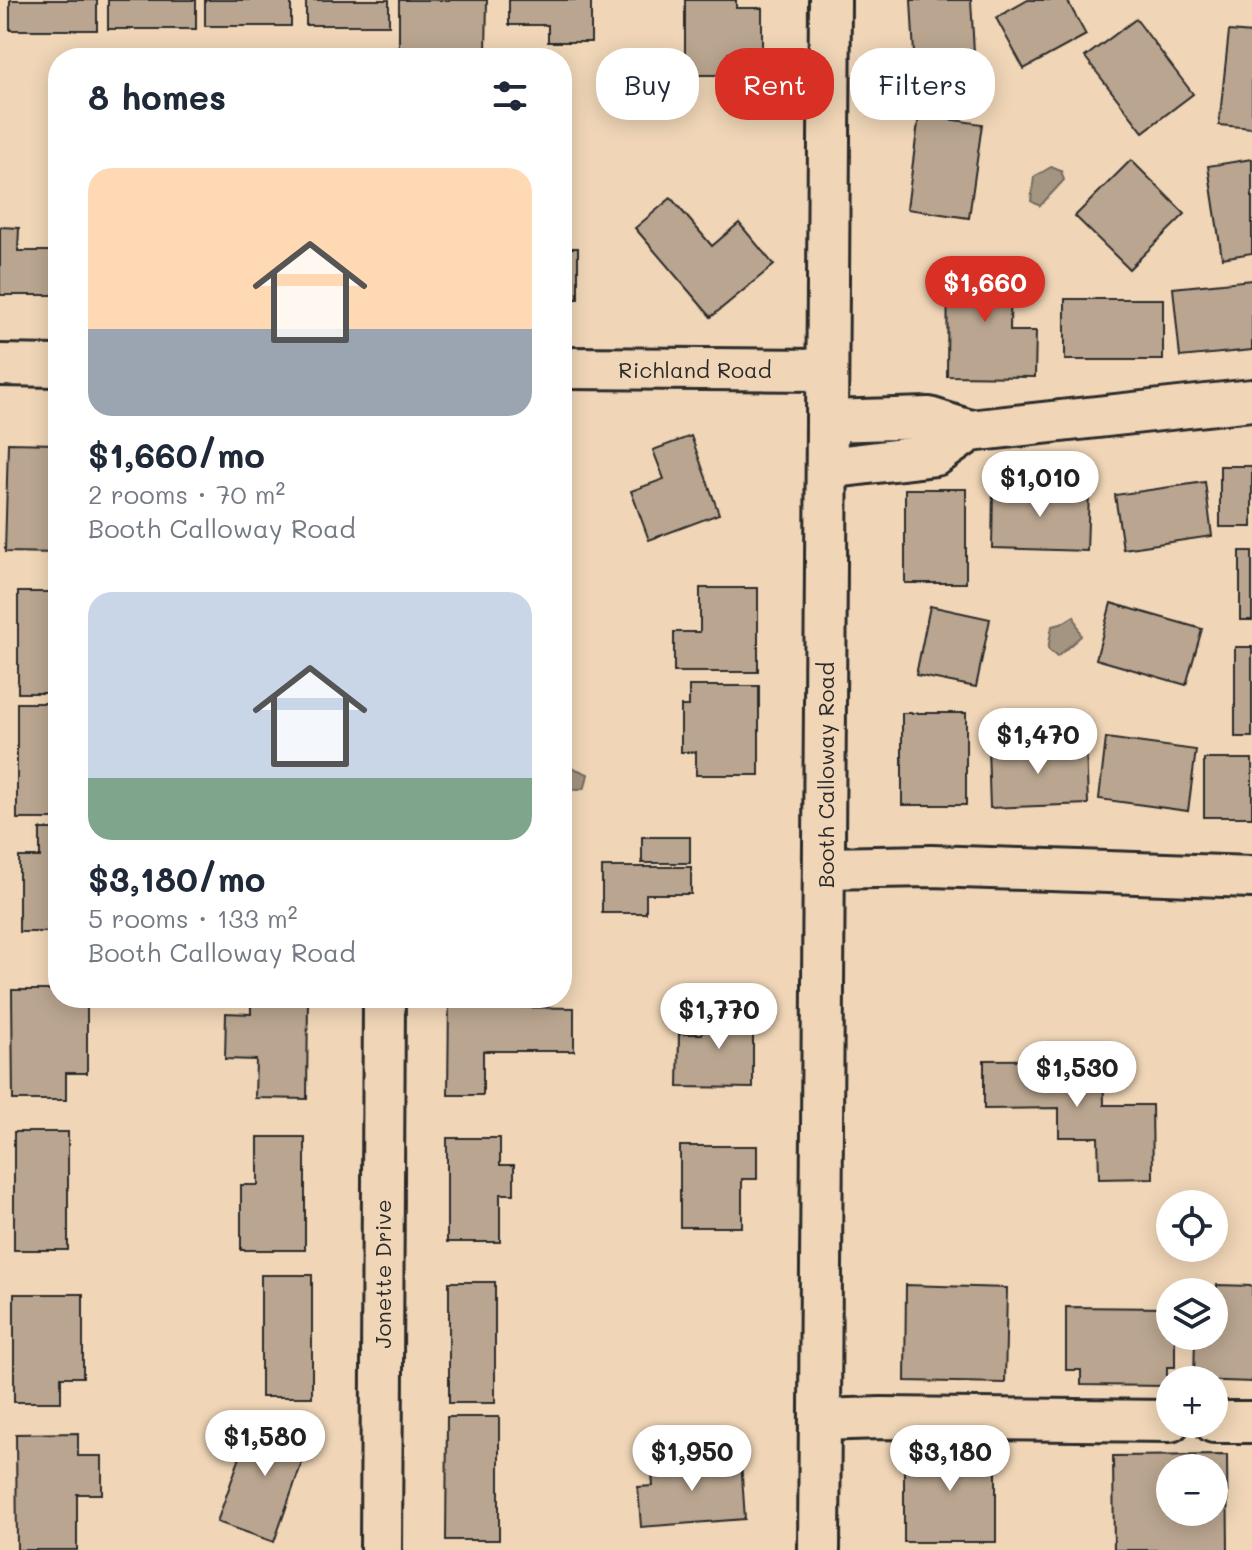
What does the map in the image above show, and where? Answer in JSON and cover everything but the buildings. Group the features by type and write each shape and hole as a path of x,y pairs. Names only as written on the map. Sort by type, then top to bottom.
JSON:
{"street":[{"name":"Booth Calloway Road","path":"819,1550 830,0"},
{"path":"0,365 48,366"},
{"name":"Richland Road","path":"572,368 827,370"},
{"path":"827,421 929,418 970,431 1252,400"},
{"path":"827,468 936,455 970,431"},
{"path":"824,868 931,866 1252,877"},
{"name":"Jonette Drive","path":"381,1550 384,1008"},
{"path":"820,1420 1156,1421"},
{"path":"1228,1422 1252,1422"}],"shaded area":[{"path":"1051,167 1061,171 1064,180 1040,206 1031,201 1034,177"},
{"path":"1074,616 1081,636 1057,657 1048,649 1052,626"},
{"path":"572,767 588,774 585,787 572,790"}]}
